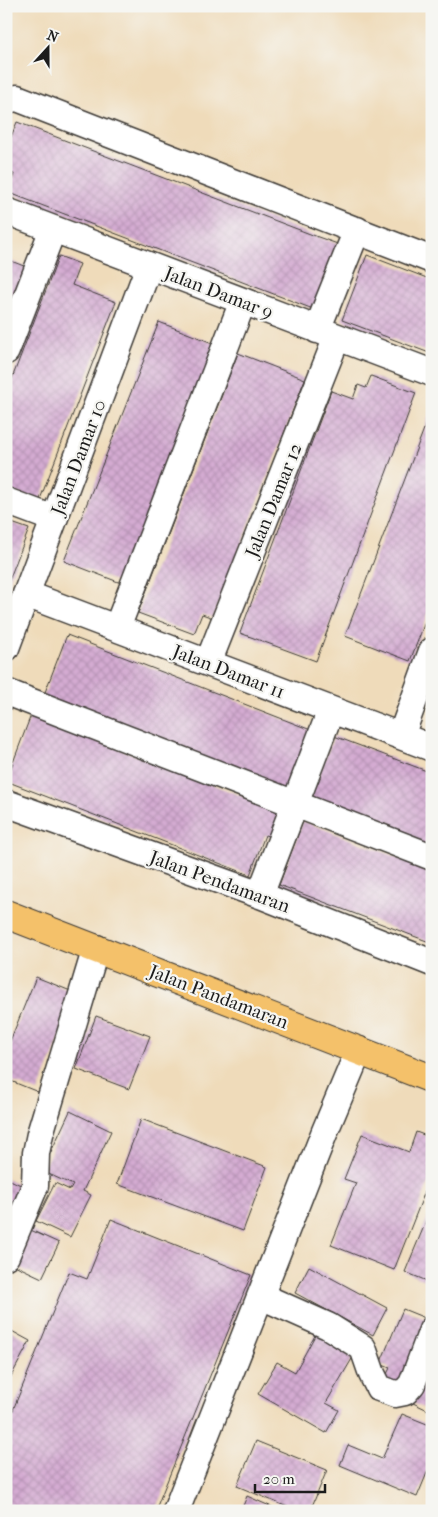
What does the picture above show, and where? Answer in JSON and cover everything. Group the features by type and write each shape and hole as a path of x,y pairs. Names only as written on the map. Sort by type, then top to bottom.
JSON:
{"main road":[{"name":"Jalan Pandamaran","path":"6,914 432,1079"}],"street":[{"path":"6,100 17,98 432,260"},
{"name":"Jalan Damar 9","path":"6,211 432,373"},
{"path":"6,351 53,229"},
{"name":"Jalan Damar 12","path":"208,663 327,333 357,230"},
{"name":"Jalan Damar 10","path":"6,648 149,266"},
{"path":"117,628 243,301"},
{"path":"6,501 54,520"},
{"name":"Jalan Damar 11","path":"26,594 432,748"},
{"path":"401,736 432,651"},
{"path":"6,692 432,858"},
{"path":"260,895 331,710"},
{"name":"Jalan Pendamaran","path":"6,803 260,895 432,963"},
{"path":"6,1256 35,1186 36,1154 40,1134 96,948"},
{"path":"184,1508 261,1296 325,1131 359,1050"},
{"path":"261,1296 328,1326 362,1348 379,1388 395,1394 405,1392 412,1384 432,1330"}],"building":[{"path":"17,122 346,247 313,309 7,192 14,174 6,171 6,149"},
{"path":"367,255 432,280 432,354 342,320"},
{"path":"59,256 80,264 72,285 116,302 39,502 6,489 6,394"},
{"path":"6,259 34,270 6,340"},
{"path":"159,322 220,346 126,585 64,561"},
{"path":"238,353 305,379 213,618 202,614 194,634 138,613"},
{"path":"371,376 416,393 316,661 240,633 331,391 353,399 358,385 366,388"},
{"path":"432,408 432,604 410,661 345,636"},
{"path":"6,521 29,529 6,588"},
{"path":"67,635 316,732 291,797 42,700"},
{"path":"31,715 286,813 276,839 265,835 250,875 6,781"},
{"path":"334,736 432,773 432,850 308,803"},
{"path":"303,821 432,871 432,943 279,885"},
{"path":"36,977 78,994 38,1092 6,1079 6,1051"},
{"path":"96,1016 150,1036 129,1089 76,1069"},
{"path":"70,1111 111,1131 83,1191 91,1195 70,1237 36,1221 55,1183 70,1190 73,1185 42,1171"},
{"path":"141,1119 267,1167 243,1231 117,1184"},
{"path":"416,1132 432,1138 432,1174 394,1270 331,1245 356,1183 344,1179 362,1134 409,1152"},
{"path":"6,1178 25,1187 6,1229"},
{"path":"432,1207 432,1283 405,1272"},
{"path":"111,1219 251,1275 155,1511 6,1511 6,1427 69,1272 87,1279"},
{"path":"24,1227 59,1243 42,1278 8,1262"},
{"path":"309,1266 387,1308 373,1335 295,1293"},
{"path":"403,1309 430,1320 400,1389 383,1382 390,1368 380,1364"},
{"path":"8,1329 30,1341 8,1382 6,1381 6,1333"},
{"path":"318,1330 356,1352 326,1403 339,1410 326,1433 258,1394 277,1362 295,1372"},
{"path":"432,1360 432,1412 413,1403"},
{"path":"402,1414 432,1426 432,1461 417,1497 340,1465 348,1445 382,1459"},
{"path":"256,1441 327,1470 310,1511 297,1511 237,1486"},
{"path":"247,1496 281,1511 241,1511"}]}
